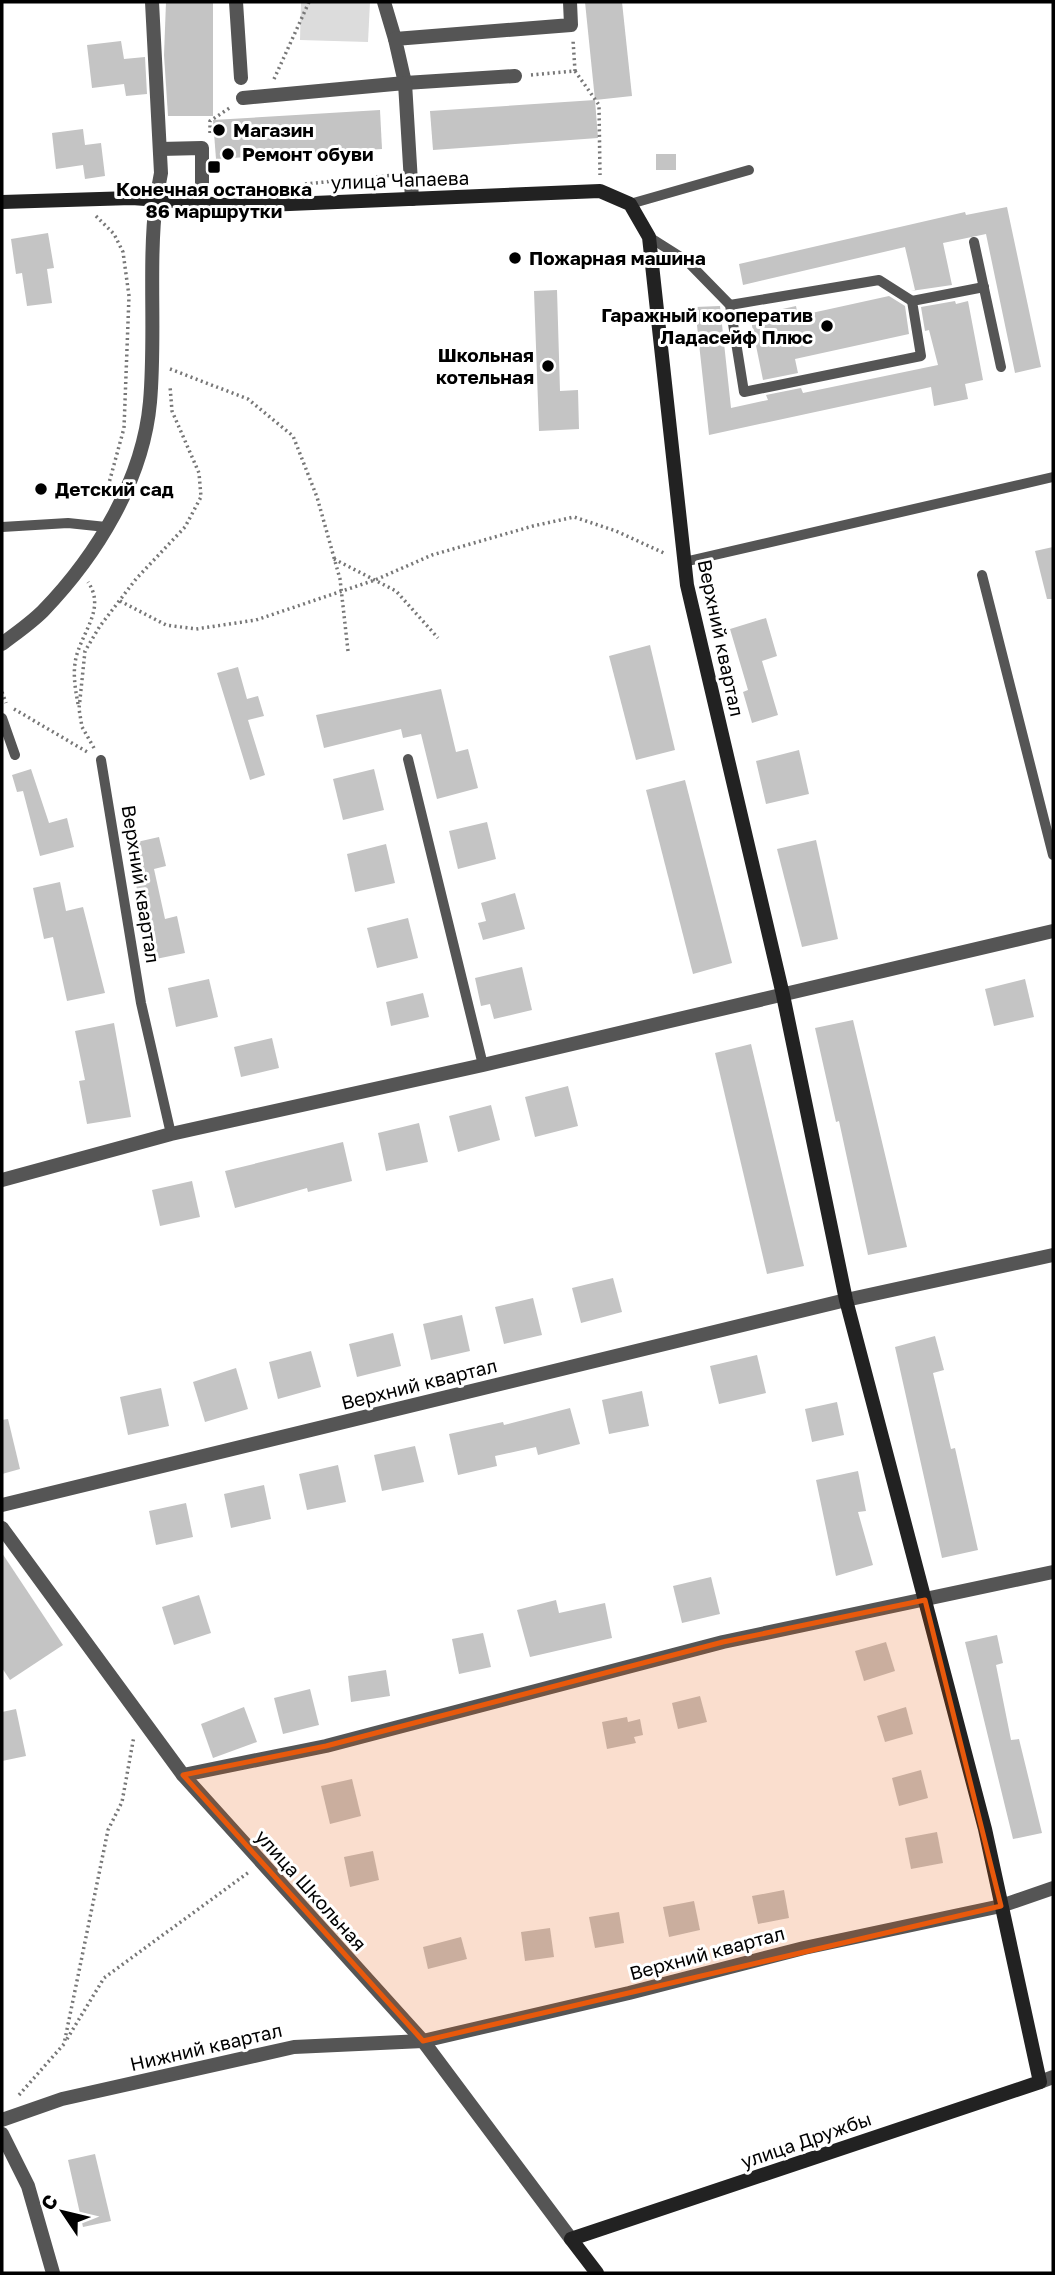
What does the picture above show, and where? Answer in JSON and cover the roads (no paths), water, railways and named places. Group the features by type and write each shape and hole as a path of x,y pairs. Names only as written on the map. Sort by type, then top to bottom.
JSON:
{"main road":[{"name":"улица Чапаева","path":"2,202 132,198 240,206 600,191 630,204"},
{"name":"Верхний квартал","path":"630,204 649,237 687,585 783,995 846,1300 985,1829 1001,1906 1047,2079"},
{"name":"улица Дружбы","path":"571,2239 1047,2079"},
{"name":"улица Школьная","path":"571,2239 597,2273"}],"street":[{"path":"2,644 42,612 80,567 125,493 142,453 150,401 153,227 161,173 152,2"},
{"path":"236,2 241,78"},
{"path":"384,2 405,83 412,199"},
{"path":"395,39 571,24 570,2"},
{"path":"243,98 514,76"},
{"path":"160,149 202,148 202,203"},
{"path":"132,198 151,190 161,173"},
{"path":"153,227 162,208 178,201 166,190 161,173"},
{"path":"132,198 147,208 153,227"},
{"path":"2,1180 171,1134 483,1065 1053,931"},
{"path":"846,1300 1053,1255"},
{"name":"Верхний квартал","path":"2,1505 846,1300"},
{"name":"улица Школьная","path":"2,1528 183,1775 423,2041 571,2239"},
{"path":"183,1775 326,1746 723,1642 1053,1572"},
{"name":"Верхний квартал","path":"423,2041 629,1993 804,1948 1001,1906 1053,1888"},
{"name":"Нижний квартал","path":"2,2120 62,2099 294,2047 423,2041"},
{"path":"2,2134 28,2186 53,2273"}],"lane":[{"path":"630,204 750,170"},
{"path":"649,237 687,261 730,305 744,392 921,356 912,302"},
{"path":"974,242 1001,367"},
{"path":"730,305 879,280 912,302 984,287"},
{"path":"684,562 1053,477"},
{"path":"2,527 68,523 106,527"},
{"path":"982,575 1053,855"},
{"path":"2,718 15,755"},
{"path":"408,759 483,1065"},
{"name":"Верхний квартал","path":"101,760 141,1003 171,1134"}],"place":[{"name":"Магазин","path":"219,130"},
{"name":"Ремонт обуви","path":"228,154"},
{"name":"Конечная остановка 86 маршрутки","path":"214,167"},
{"name":"Пожарная машина","path":"515,258"},
{"name":"Гаражный кооператив Ладасейф Плюс","path":"827,326"},
{"name":"Школьная котельная","path":"548,366"},
{"name":"Детский сад","path":"41,489"}]}
